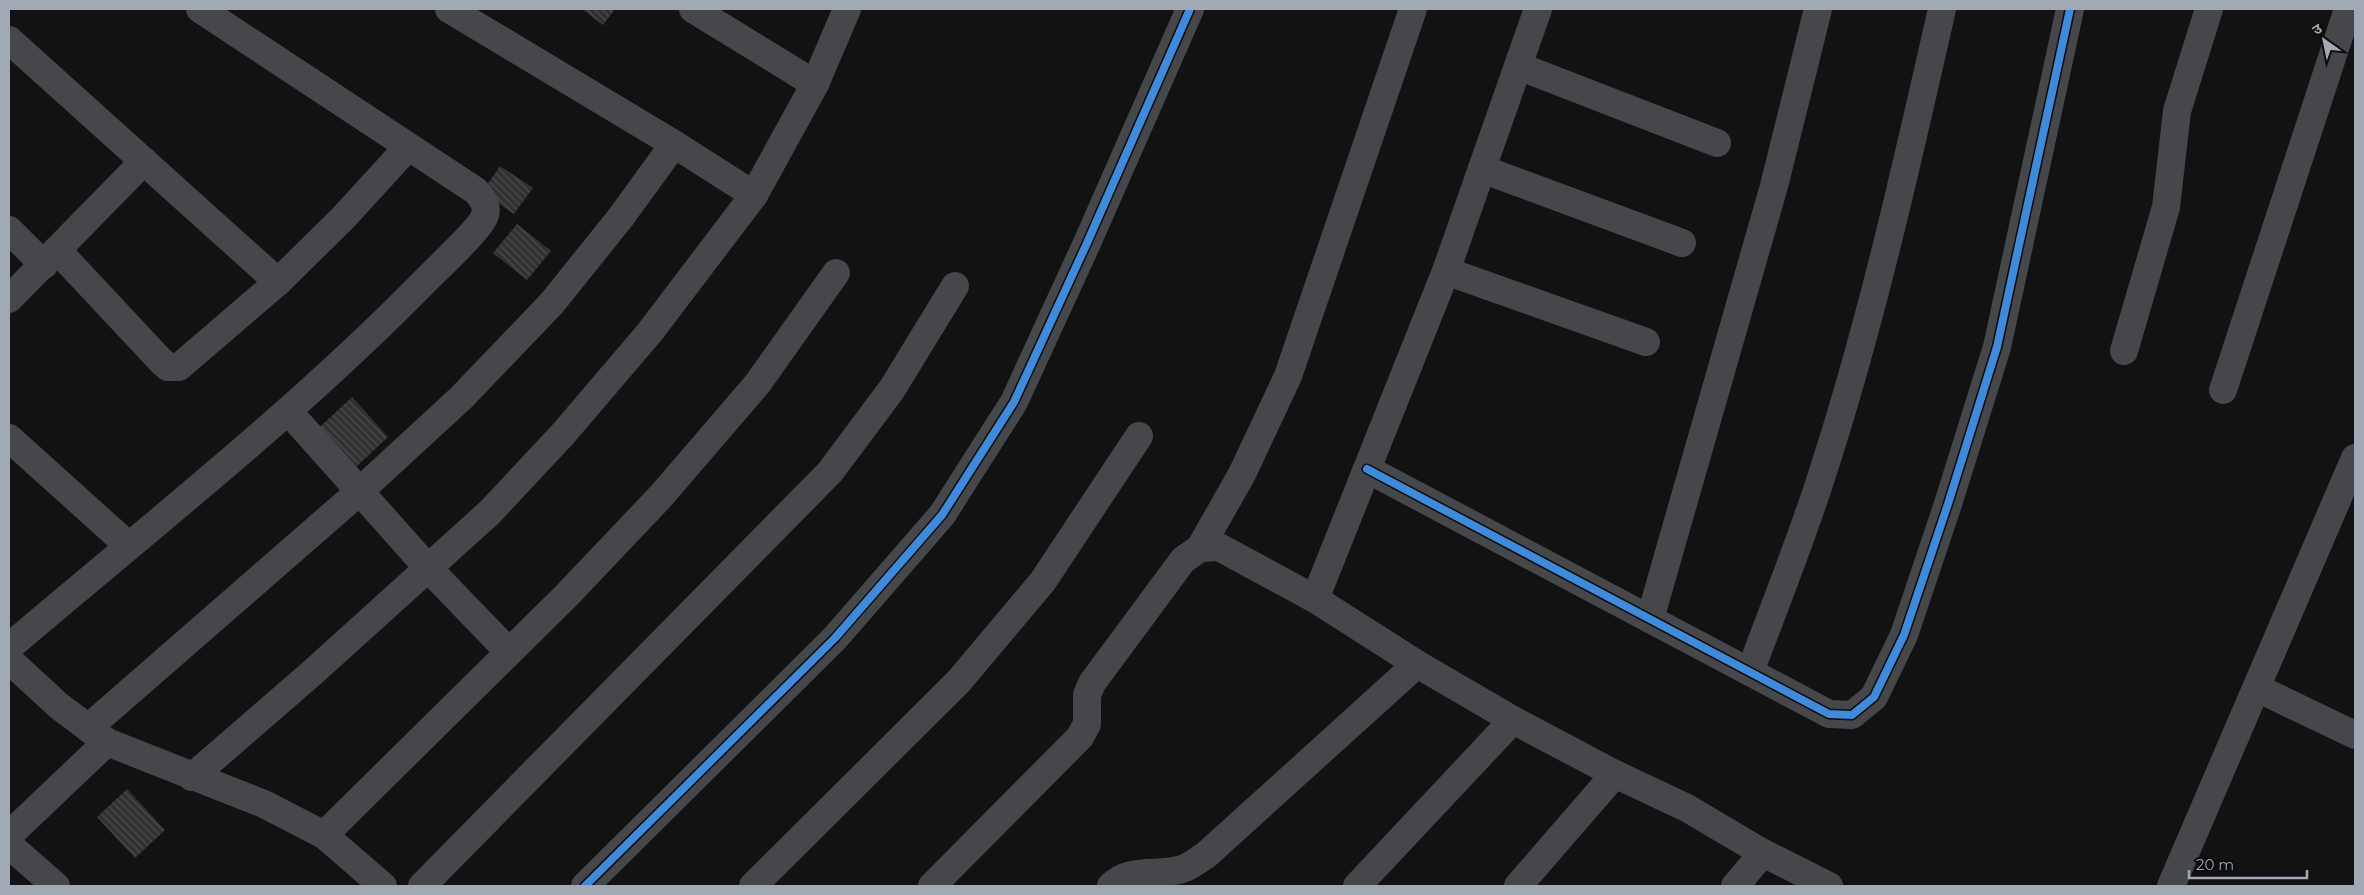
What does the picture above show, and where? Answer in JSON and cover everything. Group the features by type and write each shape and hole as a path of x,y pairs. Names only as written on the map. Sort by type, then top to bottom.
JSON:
{"street":[{"path":"9,647 288,411 389,318 459,247 485,217 486,209 483,200 476,191 200,9"},
{"path":"448,9 674,144 754,196"},
{"path":"693,9 815,84"},
{"path":"192,777 312,674 490,512 563,434 650,332 754,196 815,84 847,9"},
{"path":"586,886 835,638 942,516 1014,402 1087,243 1190,9"},
{"path":"932,886 1080,737 1087,724 1087,695 1092,683 1183,560 1200,548 1242,474 1288,376 1413,9"},
{"path":"1315,599 1446,271 1538,9"},
{"path":"1650,619 1774,186 1818,9"},
{"path":"1750,672 1819,484 1869,314 1909,156 1942,9"},
{"path":"1367,470 1829,714 1852,715 1874,697 1904,635 1948,504 1997,346 2070,9"},
{"path":"2124,351 2166,206 2177,111 2209,9"},
{"path":"2223,390 2348,9"},
{"path":"9,40 278,282"},
{"path":"1518,66 1717,143"},
{"path":"9,835 98,735 462,397 552,303 621,217 674,144"},
{"path":"9,230 50,257 168,367 179,367 278,282 343,218 408,147"},
{"path":"9,299 144,161"},
{"path":"1482,169 1682,243"},
{"path":"1446,271 1646,342"},
{"path":"324,835 566,596 661,496 758,383 836,273"},
{"path":"422,886 830,472 892,389 955,286"},
{"path":"288,411 428,568 509,652"},
{"path":"753,886 959,681 1043,581 1139,436"},
{"path":"9,438 128,546"},
{"path":"2171,886 2355,458"},
{"path":"1200,548 1219,547 1315,599 1417,664 1513,720 1615,774 1688,808 1763,853 1829,886"},
{"path":"9,660 60,706 98,735 192,777 264,804 324,835 383,886"},
{"path":"1111,886 1117,881 1137,872 1157,873 1183,869 1206,855 1417,664"},
{"path":"2257,688 2355,735"},
{"path":"1357,886 1513,720"},
{"path":"1518,886 1615,774"},
{"path":"9,845 56,886"},
{"path":"1734,886 1763,853"}],"building":[{"path":"582,9 615,9 603,25"},
{"path":"500,166 533,188 514,214 482,192"},
{"path":"517,224 551,251 527,280 493,253"},
{"path":"352,397 388,437 356,467 320,427"},
{"path":"127,789 165,830 135,858 97,817"}],"cycle path":[{"path":"585,886 835,638 942,515 1014,402 1087,243 1190,9"},
{"path":"1367,469 1829,714 1852,715 1874,697 1904,635 1948,504 1997,347 2070,9"}]}
